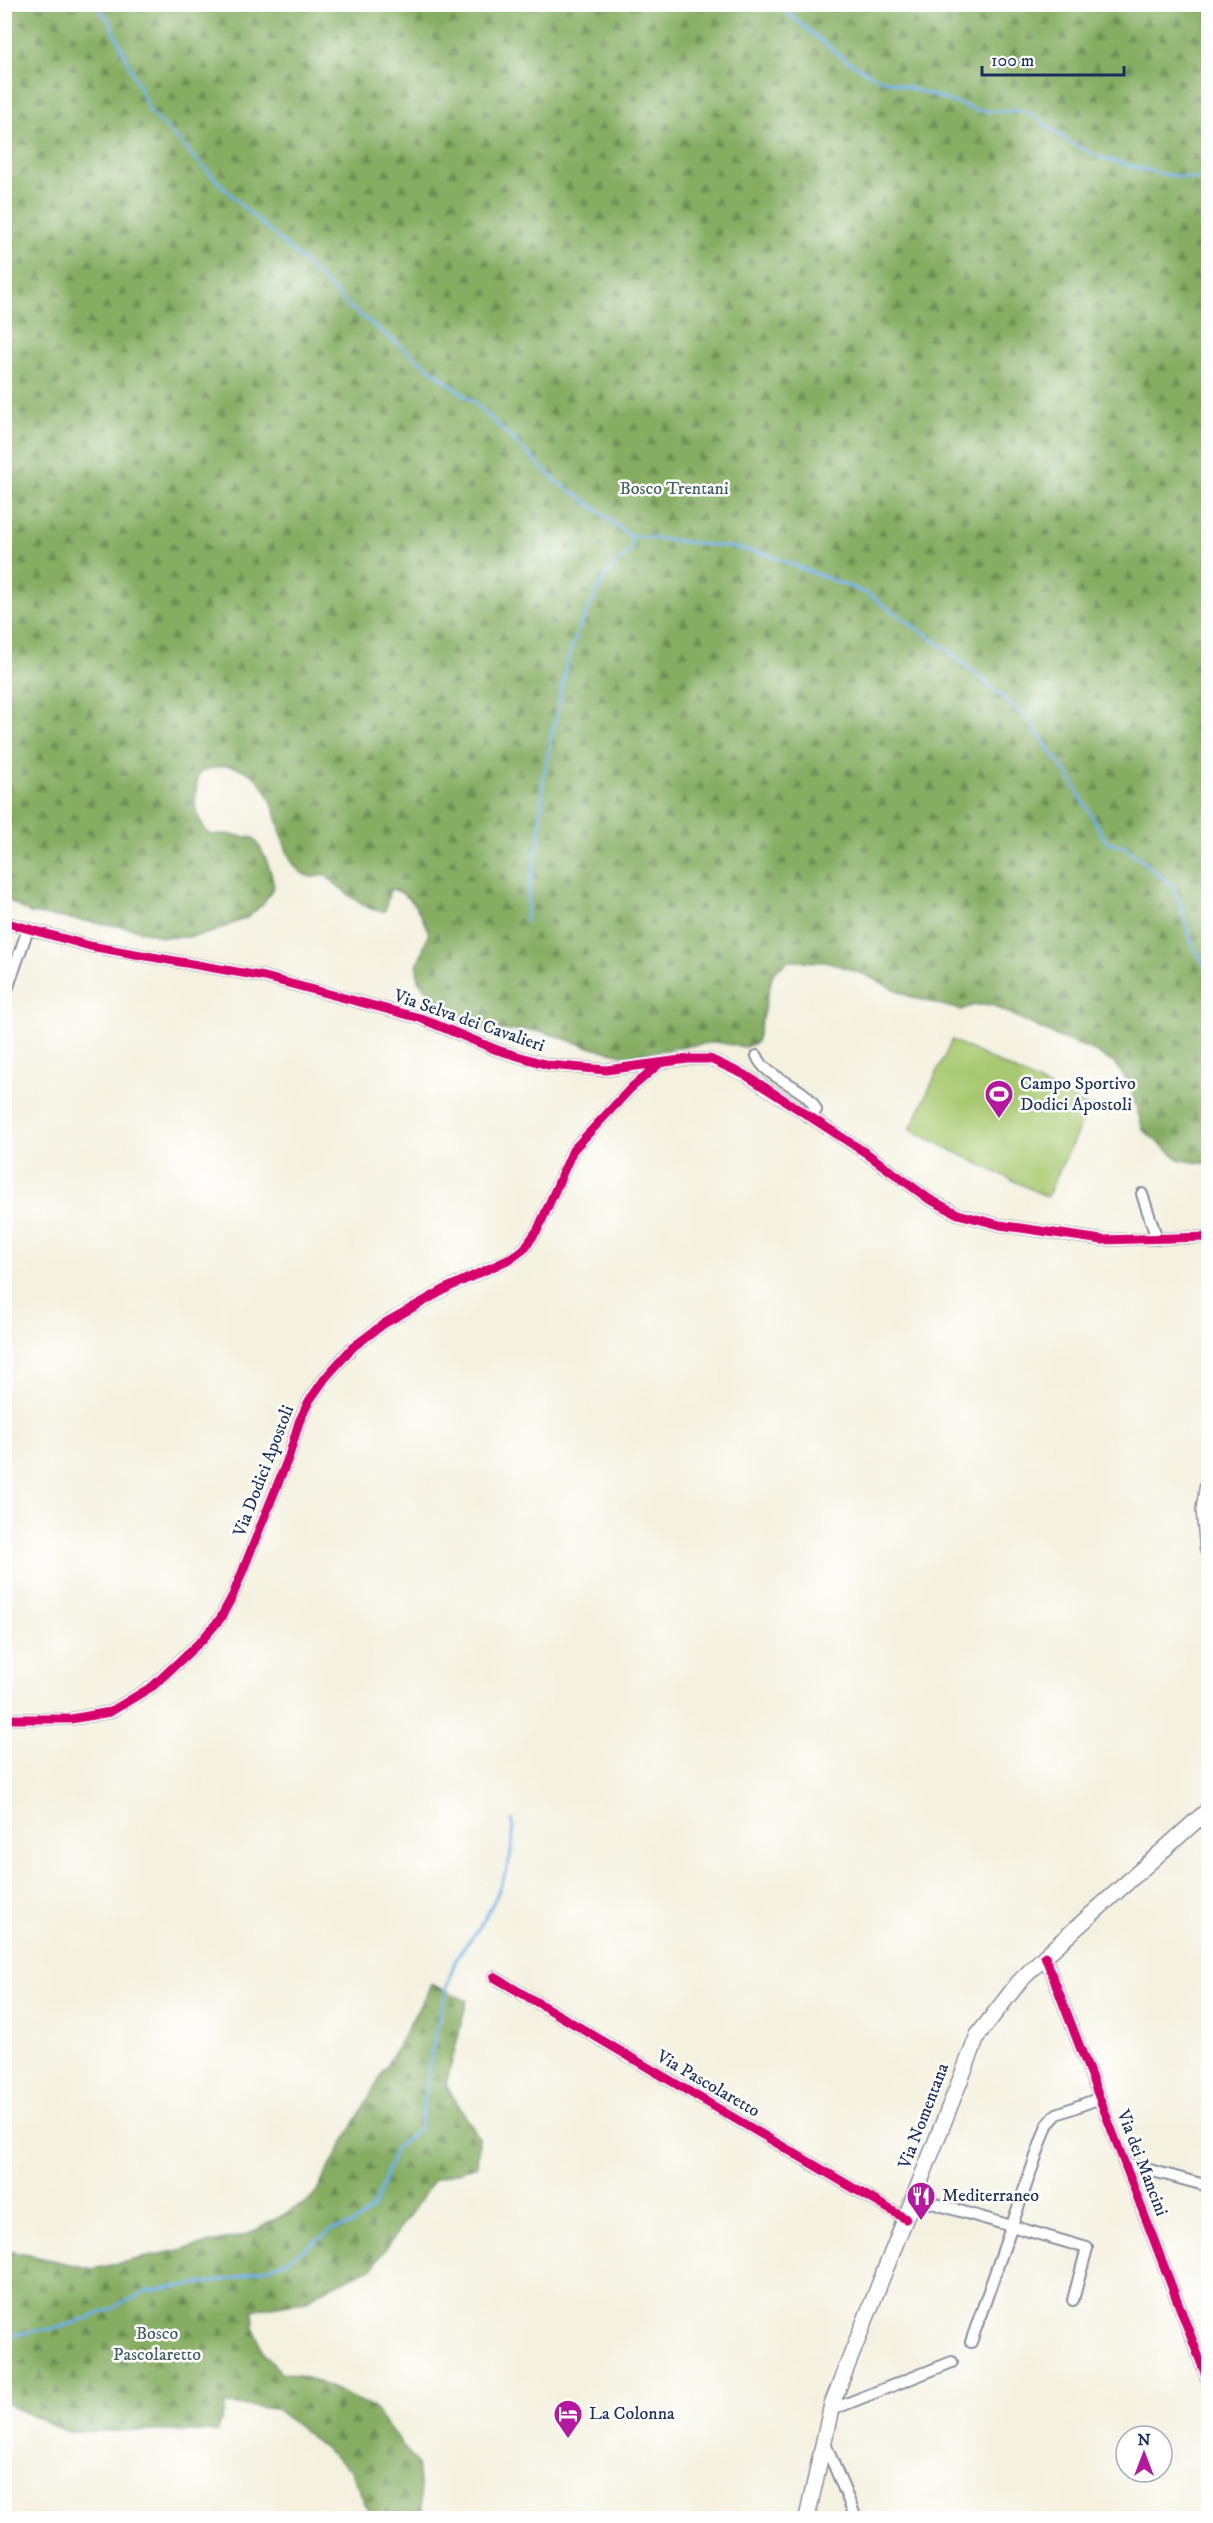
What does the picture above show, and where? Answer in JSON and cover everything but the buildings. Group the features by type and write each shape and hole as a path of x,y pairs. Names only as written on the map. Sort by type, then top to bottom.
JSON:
{"main road":[{"path":"1209,1483 1204,1510 1209,1551"},
{"name":"Via Nomentana","path":"807,2518 831,2410 863,2321 915,2198 939,2128 978,2034 1019,1982 1045,1956 1209,1810"}],"street":[{"name":"Via Selva dei Cavalieri","path":"4,922 99,948 265,977 420,1018 497,1050 548,1065 606,1070 699,1059 724,1064 747,1076 866,1153 937,1204 958,1214 1000,1226 1093,1239 1209,1237"},
{"path":"4,998 28,929"},
{"path":"757,1056 761,1064 813,1102 816,1110 809,1117"},
{"name":"Via Dodici Apostoli","path":"4,1719 71,1719 110,1712 153,1686 207,1635 220,1619 233,1595 289,1456 299,1422 309,1401 326,1377 353,1347 385,1323 449,1287 515,1256 524,1249 538,1229 573,1150 631,1088 661,1062"},
{"path":"1142,1194 1156,1239"},
{"name":"Via dei Mancini","path":"1045,1956 1209,2381"},
{"name":"Via Pascolaretto","path":"494,1977 906,2219"},
{"path":"971,2342 1049,2121 1062,2111 1100,2098"},
{"path":"1124,2163 1209,2186"},
{"path":"915,2198 1088,2248 1073,2300"},
{"path":"831,2410 952,2362"},
{"path":"824,2440 856,2518"}],"green space":[{"name":"Bosco Trentani","path":"5,4 1208,5 1208,1164 1180,1160 1143,1130 1129,1083 1114,1063 1090,1049 1058,1037 992,1005 974,1005 961,1010 911,997 863,974 829,962 789,961 773,973 756,1043 745,1047 715,1042 627,1056 589,1047 547,1033 528,1030 486,1031 442,1010 418,980 417,966 429,933 410,899 390,889 385,911 370,909 325,875 311,877 300,871 291,861 276,815 263,786 252,775 232,766 220,766 199,772 195,805 204,828 210,835 226,834 254,838 264,855 274,886 264,903 248,917 211,933 187,937 162,937 131,928 30,913 5,898"},
{"name":"Campo Sportivo Dodici Apostoli","path":"952,1040 1089,1107 1047,1197 910,1130"},
{"name":"Bosco Pascolaretto","path":"432,1984 467,2001 446,2085 479,2138 477,2166 435,2179 373,2267 323,2290 307,2301 253,2310 254,2326 263,2353 281,2372 314,2380 373,2407 417,2464 423,2518 371,2518 351,2470 276,2409 226,2404 218,2431 66,2431 5,2403 5,2250 93,2269 247,2235 312,2199"}],"waterway":[{"path":"96,4 110,22 150,112 241,205 351,308 475,403 557,482 581,497 629,535 632,545 630,551 607,573 580,626 569,655 543,777 540,834 529,890 526,922"},
{"path":"776,4 843,58 873,76 980,111 1027,111 1071,143 1102,158 1157,173 1208,181"},
{"path":"629,535 736,548 768,555 868,594 948,650 1027,718 1070,778 1106,841 1127,848 1173,886 1194,948 1208,971"},
{"path":"4,2336 62,2327 109,2310 147,2291 232,2279 279,2264 331,2230 350,2225 373,2207 396,2148 420,2127 433,2048 452,1970 460,1952 486,1917 499,1890 512,1847 512,1820"}],"cycle path":[{"path":"4,922 90,946 265,977 420,1018 497,1050 548,1065 606,1070 688,1059 710,1059 747,1076 866,1153 929,1199 958,1214 1000,1225 1102,1240 1208,1237"},
{"path":"4,1719 71,1719 110,1712 153,1686 202,1640 220,1619 233,1595 289,1456 299,1422 309,1401 326,1377 353,1347 385,1323 449,1287 512,1258 524,1249 538,1229 573,1150 631,1088 659,1064"},
{"path":"1045,1956 1208,2381"},
{"path":"494,1977 906,2219"}],"place":[{"name":"Campo Sportivo Dodici Apostoli","path":"999,1120"},
{"name":"Mediterraneo","path":"921,2222"},
{"name":"La Colonna","path":"568,2440"}]}
